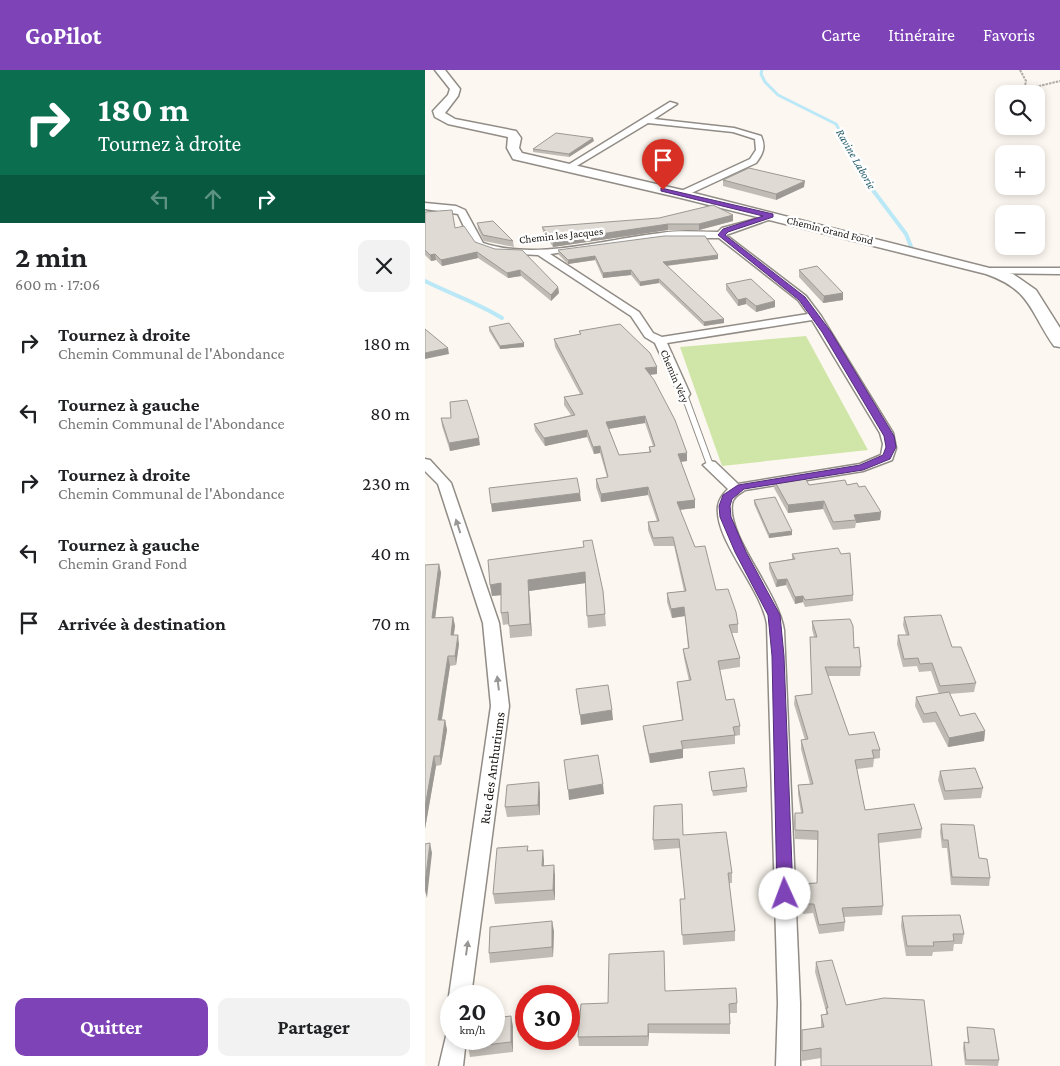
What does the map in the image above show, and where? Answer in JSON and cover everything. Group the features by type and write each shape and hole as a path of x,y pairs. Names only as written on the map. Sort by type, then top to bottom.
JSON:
{"street":[{"name":"Chemin Grand Fond","path":"440,70 455,89 453,96 439,111 439,115 453,122 512,134 515,138 513,148 517,156 682,194 991,271 1008,277 1027,290 1060,342"},
{"path":"567,168 673,104"},
{"path":"646,120 734,130 758,138 761,145 760,152 753,161 682,194"},
{"name":"Chemin les Jacques","path":"425,206 457,209 462,212 474,240 487,248 511,252 539,251 666,235 721,235"},
{"path":"771,216 725,230 721,235 802,298 816,316 889,436 891,447 887,457 863,467 753,484 736,489 727,497 725,506 726,517 741,552 774,615 778,656 789,1003 788,1066"},
{"name":"Chemin Véry","path":"539,251 635,314 649,335 661,342 684,394"},
{"path":"991,271 1060,271"},
{"path":"661,342 816,316"},
{"name":"Rue des Anthuriums","path":"425,463 444,483 491,624 500,706 462,985"},
{"name":"Chemin Véry","path":"709,465 736,489"},
{"path":"451,1066 453,1050"}],"lane":[{"name":"Chemin Véry","path":"684,394 709,465"}],"path":[{"path":"1020,70 1027,81 1025,86 1035,87 1060,81"}],"green space":[{"path":"806,336 868,450 722,466 680,347"}],"building":[{"path":"556,133 593,138 569,154 533,149"},
{"path":"749,168 805,181 776,194 723,180"},
{"path":"713,205 733,215 699,224 668,224 553,241 542,227 659,218"},
{"path":"452,210 455,228 464,226 475,242 495,249 522,250 558,287 551,295 520,270 507,273 477,252 441,260 435,254 430,255 425,250 425,212"},
{"path":"493,221 513,241 483,235 477,223"},
{"path":"664,236 705,236 718,255 663,262 724,319 704,322 659,279 640,282 631,270 603,273 595,256 568,260 558,250"},
{"path":"817,266 843,293 824,296 799,270"},
{"path":"751,279 775,301 756,306 746,298 738,300 726,284"},
{"path":"509,323 524,343 500,346 489,327"},
{"path":"620,324 650,353 657,367 645,368 654,380 675,420 687,453 678,454 695,500 677,502 695,547 705,546 716,590 728,589 736,612 738,624 729,625 740,658 718,661 726,700 734,699 740,726 733,727 735,735 681,741 683,749 649,754 643,726 683,720 677,682 691,680 683,649 689,648 684,607 671,609 667,593 686,591 673,537 653,538 648,522 659,521 648,487 601,494 596,479 608,477 600,446 593,447 587,430 544,438 534,424 575,415 564,397 583,394 554,339 581,334 579,331","holes":["645,416 655,446 649,447 651,452 619,455 606,422"]},
{"path":"425,329 448,348 425,353"},
{"path":"467,400 479,438 449,443 441,418 451,418 450,402"},
{"path":"804,476 809,485 845,480 847,485 857,483 859,487 865,486 881,512 854,515 856,520 833,522 824,501 788,505 774,480"},
{"path":"577,478 580,493 491,504 489,488"},
{"path":"775,497 792,531 769,534 754,500"},
{"path":"592,540 603,591 605,614 587,616 585,572 528,580 530,624 509,626 508,612 501,613 501,583 490,585 488,560 584,547 583,541"},
{"path":"838,548 841,554 850,553 853,595 805,600 803,596 795,597 787,579 777,580 769,563 795,559 792,554"},
{"path":"439,564 432,618 453,617 451,635 458,635 455,656 448,656 438,720 445,720 440,756 434,756 425,807 425,565"},
{"path":"941,615 952,647 961,647 976,683 940,686 932,663 920,664 918,658 904,659 898,635 909,635 904,617"},
{"path":"850,619 853,626 854,648 859,647 861,667 825,667 849,735 874,732 880,750 872,750 874,758 855,760 865,810 914,804 922,829 878,834 883,906 842,908 845,922 819,925 814,904 803,904 800,884 817,883 818,831 795,830 795,813 803,813 798,785 813,784 801,740 808,739 795,696 812,694 810,637 817,637 812,621"},
{"path":"608,685 612,710 580,715 576,689"},
{"path":"949,692 960,716 975,713 985,731 949,738 936,712 924,714 916,697"},
{"path":"598,755 603,784 568,790 564,760"},
{"path":"744,768 747,787 712,791 709,772"},
{"path":"975,768 983,788 945,791 940,771"},
{"path":"539,782 538,805 505,807 507,785"},
{"path":"682,804 683,835 726,832 732,873 728,873 735,931 682,935 680,899 685,899 679,839 653,840 654,806"},
{"path":"941,824 974,825 979,858 987,859 990,878 952,877 948,840 943,840"},
{"path":"430,843 425,883 425,844"},
{"path":"528,846 527,851 543,850 542,866 554,865 553,890 493,894 497,848"},
{"path":"960,915 964,934 953,934 954,941 933,942 934,946 907,946 902,916"},
{"path":"552,921 552,947 489,953 490,927"},
{"path":"664,951 665,991 736,988 737,1003 729,1004 730,1024 648,1024 648,1036 580,1037 581,1004 608,1003 609,954"},
{"path":"832,960 846,1005 884,998 924,1000 932,1066 821,1066 821,1048 802,1051 802,1030 824,1027 821,1015 828,1014 816,962"},
{"path":"511,1016 511,1042 505,1043 505,1017"},
{"path":"967,1027 994,1029 999,1060 966,1060 964,1042 969,1043"}],"waterway":[{"name":"Ravine Laborie","path":"762,70 761,74 765,82 778,95 836,124 870,186"},
{"name":"Ravine Laborie","path":"869,185 906,234 912,249"},
{"path":"425,281 502,318"}],"route":[{"path":"663,190 771,216 725,230 721,235 802,298 816,316 889,436 891,447 887,457 877,463 863,467 753,484 736,489 727,497 725,506 726,517 741,552 774,615 778,656 785,894"}]}
